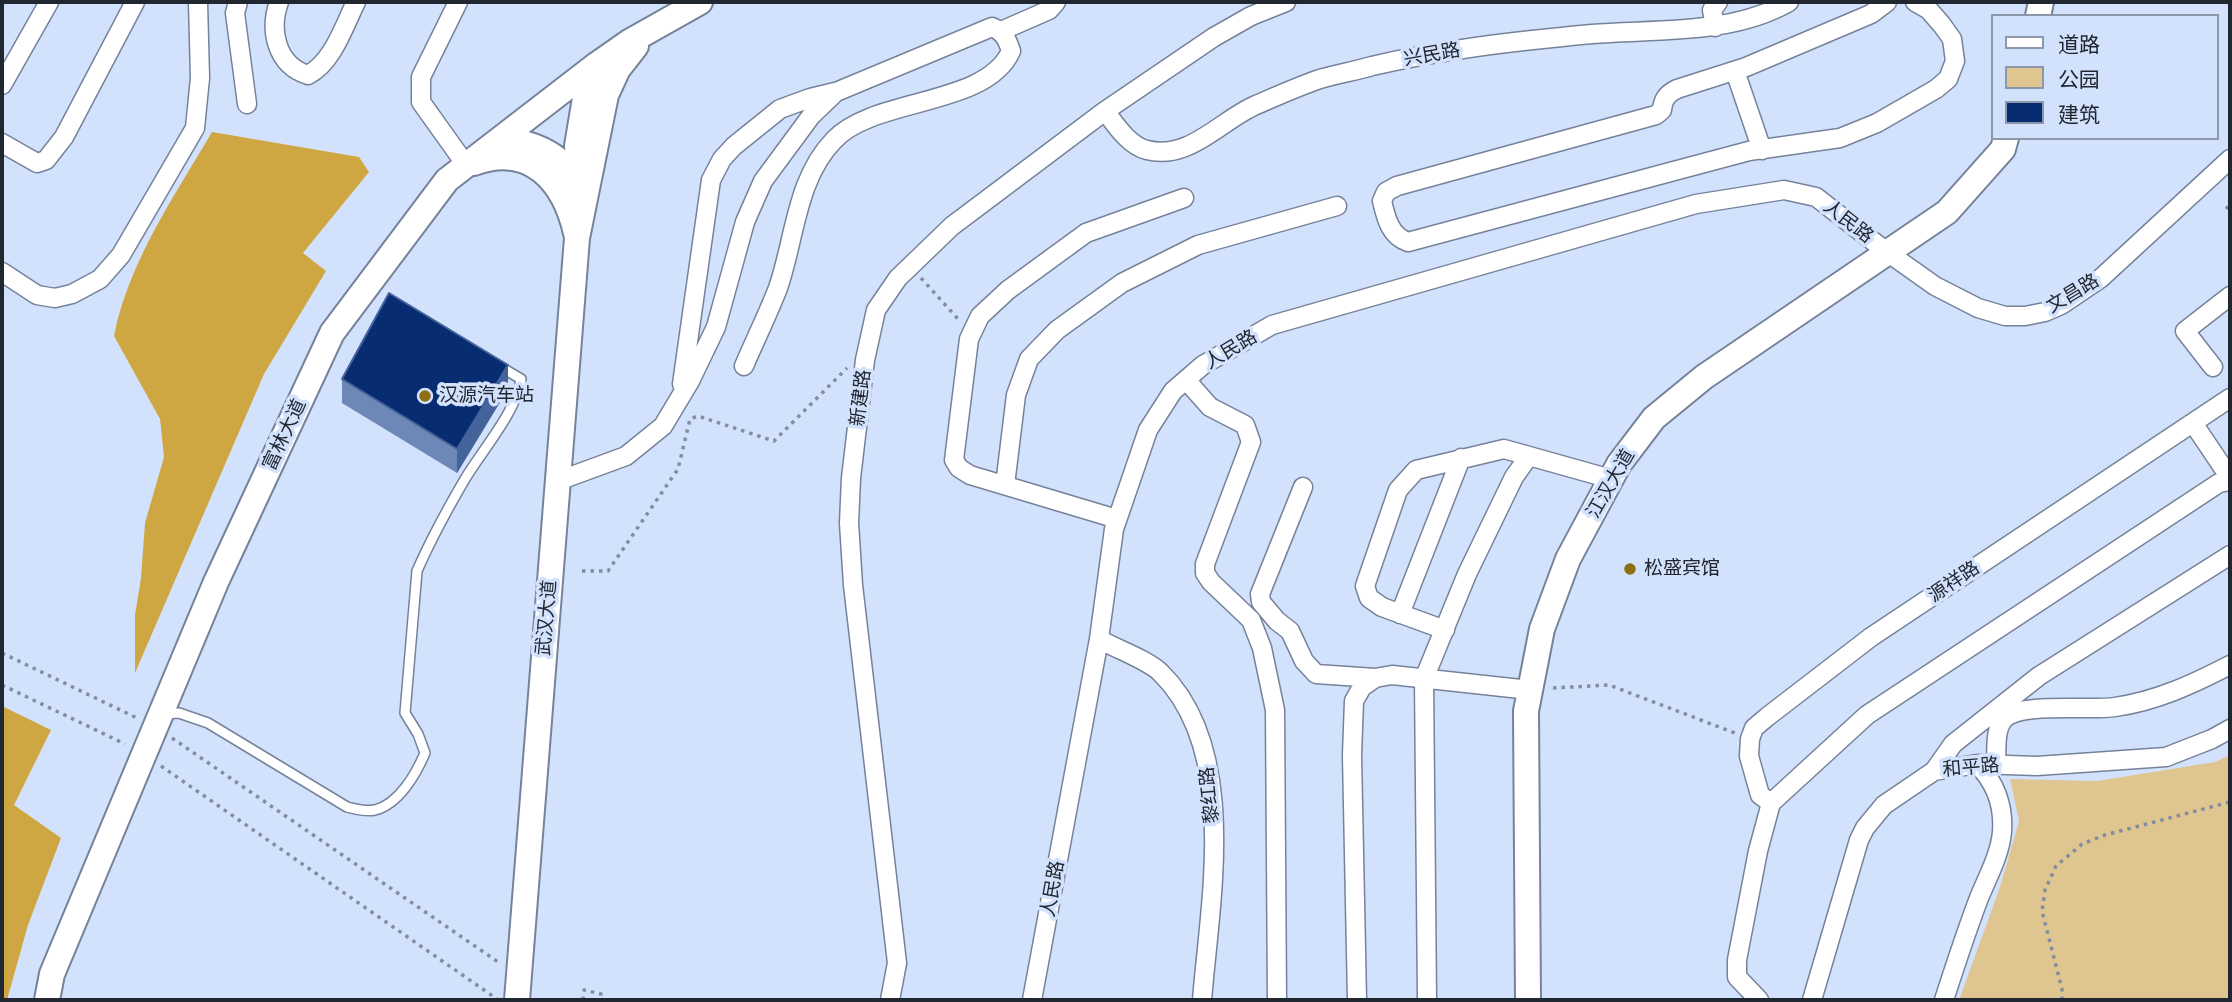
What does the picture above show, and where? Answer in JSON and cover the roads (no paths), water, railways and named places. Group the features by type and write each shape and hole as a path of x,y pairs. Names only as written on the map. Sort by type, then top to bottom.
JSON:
{"main road":[{"name":"富林大道","path":"47,1000 52,974 215,582 332,333 447,180 596,65 629,42 700,2"},
{"path":"578,237 606,95 618,69 636,46 661,24"},
{"path":"578,237 583,180 577,146 586,92 596,65"},
{"path":"499,140 517,140 540,149 567,166 575,177 580,192 578,237"},
{"name":"江汉大道","path":"1528,1000 1526,711 1542,629 1569,559 1619,464 1654,418 1694,385 1947,212 2003,149 2005,140"},
{"path":"466,165 493,156 512,157 536,167 549,177 562,194 570,208 578,237"},
{"name":"武汉大道","path":"518,989 578,237"}],"street":[{"path":"2,85 48,2"},
{"path":"2,143 37,163 46,160 64,137 135,2"},
{"path":"2,272 37,295 55,298 72,294 100,279 121,255 195,128 200,78 198,2"},
{"path":"238,2 235,13 247,104"},
{"path":"279,2 274,33 278,47 296,71 308,75 326,60 356,2"},
{"path":"458,2 421,77 421,102 466,165"},
{"path":"1001,31 1049,10 1056,2"},
{"name":"新建路","path":"890,1000 897,963 853,585 849,523 851,478 865,360 876,310 898,278 953,226 1105,111 1213,37 1251,16 1286,2"},
{"path":"1715,27 1712,10 1718,2"},
{"name":"兴民路","path":"1105,111 1124,135 1145,150 1173,151 1197,141 1252,107 1321,79 1380,64 1509,41 1715,27 1779,8 1789,2"},
{"path":"1887,2 1871,14 1735,71 1668,94 1662,110 1656,115 1397,186 1386,192 1382,201 1391,230 1399,239 1408,242 1749,151 1840,138 1908,107 1948,79 1955,61 1952,39 1929,10 1915,2"},
{"path":"679,398 711,180 722,159 780,109 836,92 992,27 1001,31 1011,51 1006,61 984,79 941,97 861,121 835,137 818,159 797,213 778,287 744,366"},
{"path":"1735,71 1762,150"},
{"path":"558,481 626,456 663,426 716,327 745,222 763,181 811,116 836,92"},
{"name":"文昌路","path":"1887,252 1935,286 1978,308 2005,316 2045,312 2077,296 2101,278 2230,159"},
{"name":"人民路","path":"1032,1000 1099,639 1116,519 1148,430 1173,391 1203,365 1272,325 1696,204 1784,190 1816,197 1887,252"},
{"path":"1116,519 970,475 959,468 954,460 969,339 980,316 1009,290 1086,233 1184,198"},
{"path":"1005,485 1016,395 1029,359 1057,330 1122,284 1198,245 1337,206"},
{"path":"2213,367 2185,331 2230,296"},
{"path":"1186,380 1210,407 1245,425 1251,442 1205,564 1205,573 1251,620 1262,648 1275,710 1277,1000"},
{"name":"源祥路","path":"1771,803 1760,795 1754,779 1749,756 1754,728 1871,637 2230,398"},
{"path":"1759,1000 1737,977 1737,960 1758,851 1771,803 1867,715 2219,483 2230,479 2193,423"},
{"path":"1445,629 1382,607 1368,598 1365,586 1398,490 1416,470 1504,449 1612,479"},
{"path":"1427,1000 1424,679 1467,574 1514,477 1529,456"},
{"path":"1400,614 1461,458"},
{"path":"1303,487 1260,594 1261,602 1277,621 1290,631 1304,661 1316,674 1375,678 1392,675 1530,690"},
{"path":"1934,771 1953,744 2039,676 2230,555"},
{"name":"黎红路","path":"1099,639 1157,670 1177,691 1204,749 1212,794 1214,850 1202,1000"},
{"path":"1996,764 1998,730 2004,719 2018,710 2114,707 2151,700 2172,693 2230,665"},
{"path":"1357,1000 1352,755 1354,701 1362,687 1375,678"},
{"name":"和平路","path":"1812,1000 1859,840 1865,828 1893,797 1934,771 1977,764 2037,766 2166,757 2230,729"},
{"path":"1944,1000 2002,836 1998,796 1989,777 1977,764"}],"lane":[{"path":"158,721 180,713 208,723 347,807 377,810 388,804 404,788 418,769 425,752 405,713 417,571 466,478 520,388 521,379 490,361"}],"place":[{"name":"汉源汽车站","path":"425,396"},
{"name":"松盛宾馆","path":"1630,569"}]}
